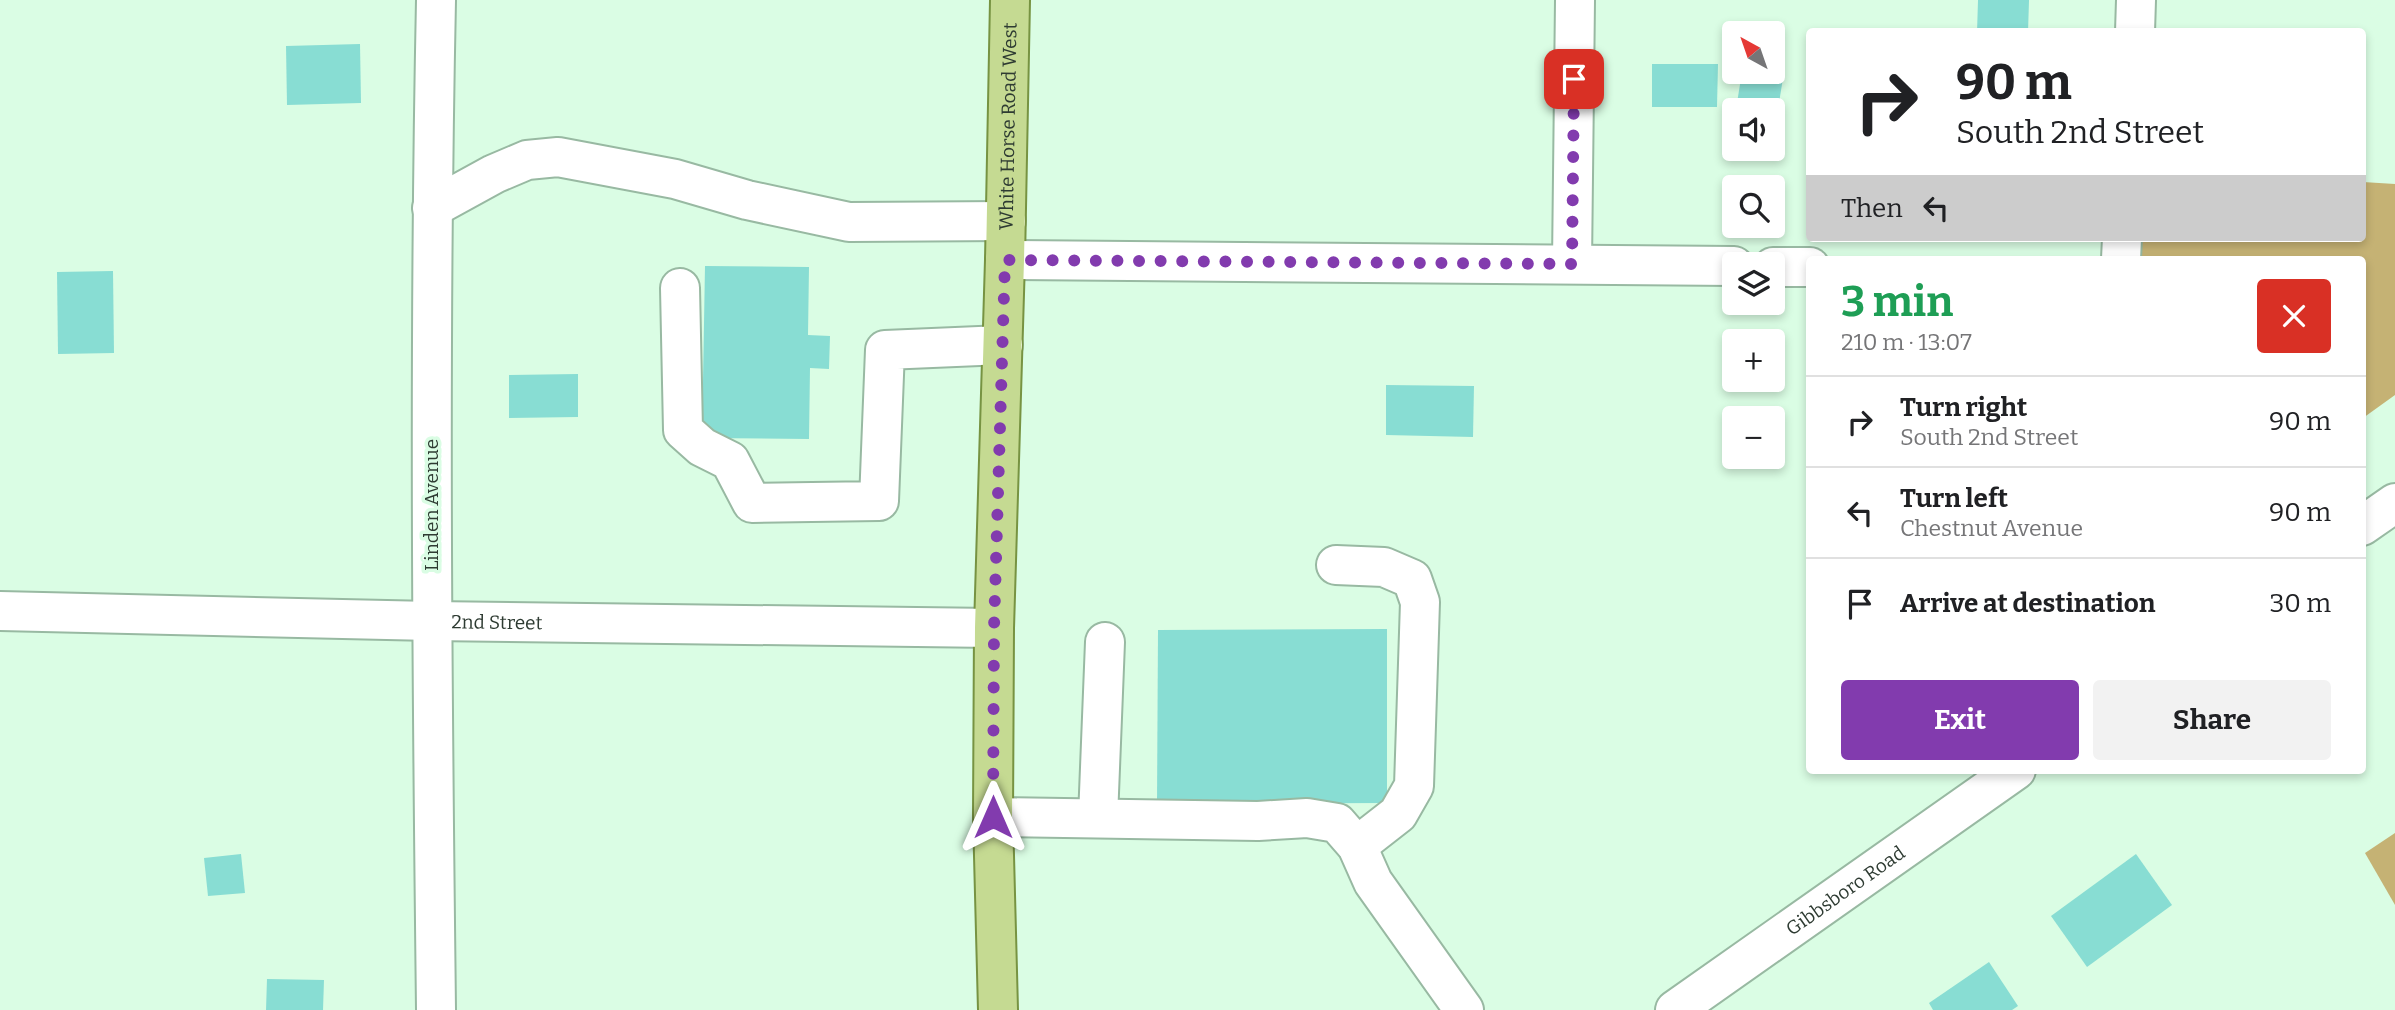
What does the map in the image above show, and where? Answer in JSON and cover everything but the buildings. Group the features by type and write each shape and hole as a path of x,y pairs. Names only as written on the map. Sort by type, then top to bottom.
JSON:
{"main road":[{"name":"White Horse Road West","path":"998,1010 993,817 994,628 1010,0"}],"street":[{"name":"Linden Avenue","path":"436,0 432,208 431,621 436,1010"},
{"path":"1572,264 1575,0"},
{"path":"2135,28 2136,0"},
{"path":"432,208 494,174 527,160 558,157 675,179 747,201 849,222 1006,221"},
{"path":"1005,260 1722,266"},
{"path":"1785,267 1806,267"},
{"path":"680,288 683,430 702,447 730,461 752,503 879,501 884,350 1003,345"},
{"path":"2366,523 2395,503"},
{"path":"1336,565 1384,567 1412,579 1420,602 1413,786 1398,814 1357,846"},
{"name":"2nd Street","path":"0,611 431,621 994,628"},
{"path":"1098,818 1105,642"},
{"name":"Gibbsboro Road","path":"1675,1010 2010,774"},
{"path":"993,817 1258,821 1307,818 1337,823 1357,846 1373,882 1464,1010"}],"shaded area":[{"path":"2366,182 2395,184 2395,395 2366,416 2366,256 2131,256 2129,242 2366,242"},
{"path":"2395,833 2395,905 2365,853"}],"route":[{"path":"993,817 994,628 1005,260 1572,264 1574,79"}]}
